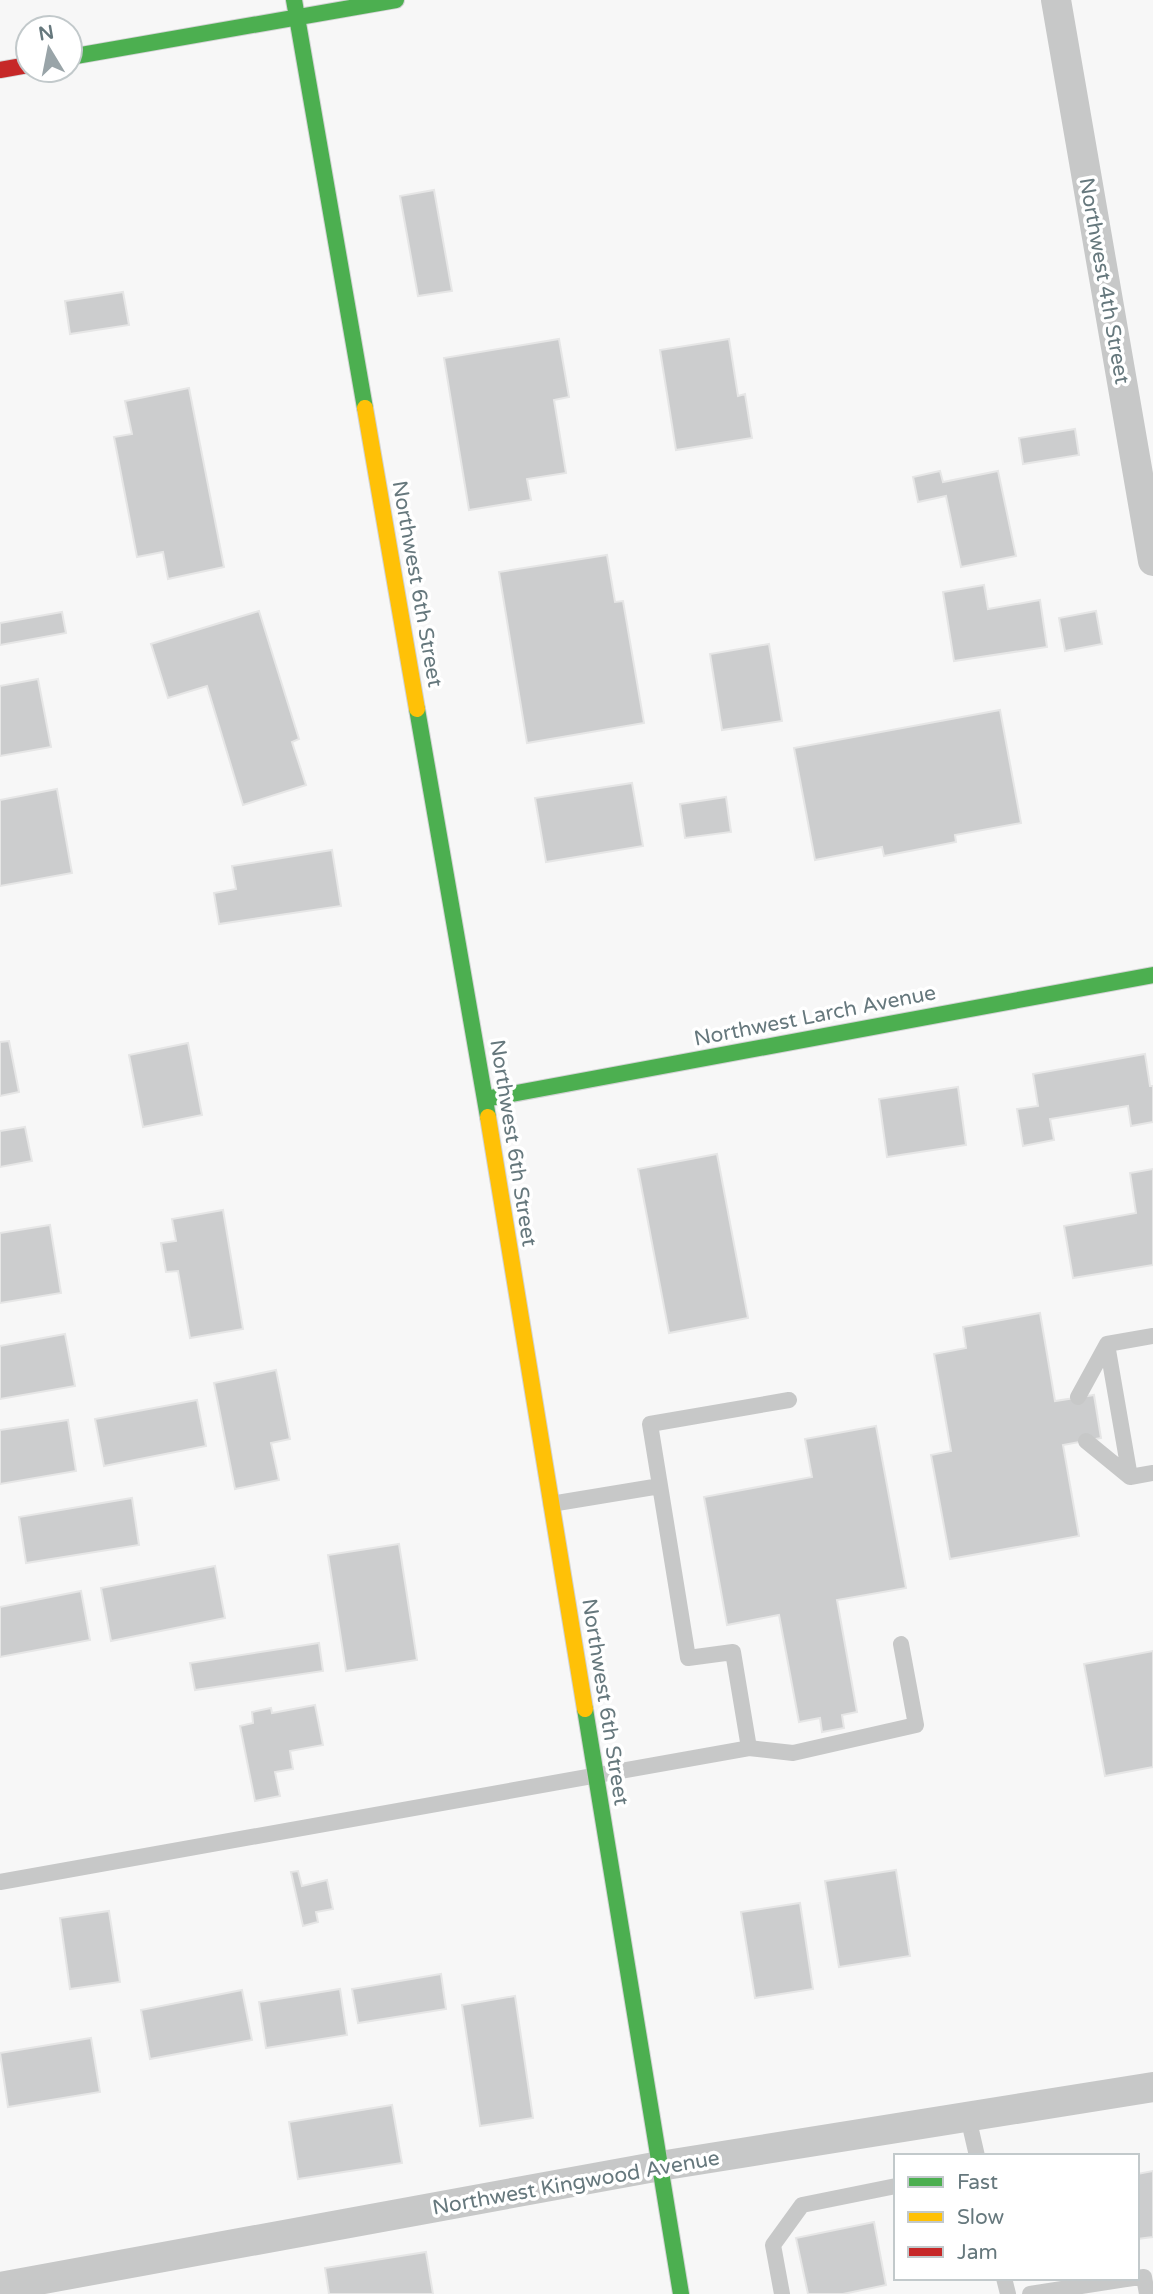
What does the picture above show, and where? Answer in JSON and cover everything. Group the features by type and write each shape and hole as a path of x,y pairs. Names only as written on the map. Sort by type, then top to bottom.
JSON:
{"main road":[{"name":"Northwest 6th Street","path":"294,0 485,1099 681,2294"},
{"path":"84,55 396,0"},
{"name":"Northwest Larch Avenue","path":"485,1099 1153,975"}],"street":[{"name":"Northwest 4th Street","path":"1056,0 1153,561"},
{"name":"Northwest Kingwood Avenue","path":"0,2287 50,2286 660,2166 1153,2087"}],"lane":[{"path":"1107,1344 1153,1336"},
{"path":"1078,1397 1107,1344"},
{"path":"1107,1344 1130,1477"},
{"path":"749,1748 733,1652 688,1658 650,1424 789,1400"},
{"path":"1086,1441 1130,1477 1153,1473"},
{"path":"551,1504 660,1486"},
{"path":"0,1882 749,1748 793,1753 916,1725 901,1644"},
{"path":"968,2117 977,2154"},
{"path":"782,2294 773,2245 802,2205 894,2186"},
{"path":"1139,2278 1144,2277 1147,2294"},
{"path":"1030,2294 1122,2280"}],"building":[{"path":"434,190 452,291 418,296 400,196"},
{"path":"123,292 129,325 70,334 65,301"},
{"path":"559,339 569,397 554,400 566,473 527,479 531,500 469,510 444,358"},
{"path":"729,339 738,396 745,394 752,438 676,450 660,350"},
{"path":"189,388 224,567 168,579 163,552 137,557 114,437 132,434 125,401"},
{"path":"1075,429 1079,455 1023,464 1019,438"},
{"path":"940,471 943,482 998,471 1016,556 961,567 946,496 918,502 913,477"},
{"path":"607,555 615,602 623,601 644,723 527,743 499,572"},
{"path":"984,585 988,609 1040,600 1047,647 954,661 943,592"},
{"path":"259,611 299,739 292,742 306,785 243,805 207,686 168,698 151,644"},
{"path":"1096,611 1102,644 1065,651 1059,618"},
{"path":"62,612 66,633 0,645 0,623"},
{"path":"769,644 782,721 722,730 710,654"},
{"path":"38,679 51,747 0,756 0,686"},
{"path":"1000,710 1021,823 955,835 956,842 884,856 882,847 815,860 794,748"},
{"path":"632,783 643,846 546,862 535,798"},
{"path":"57,789 72,873 0,886 0,800"},
{"path":"726,797 731,832 685,838 680,804"},
{"path":"332,850 341,906 219,924 214,893 236,889 232,866"},
{"path":"9,1041 19,1092 0,1096 0,1042"},
{"path":"188,1043 202,1115 143,1127 129,1055"},
{"path":"1145,1054 1150,1086 1153,1086 1153,1122 1131,1126 1128,1106 1050,1119 1054,1140 1023,1146 1017,1109 1038,1106 1033,1074"},
{"path":"958,1087 966,1145 887,1157 879,1099"},
{"path":"25,1127 32,1161 0,1167 0,1131"},
{"path":"717,1154 748,1318 669,1333 638,1169"},
{"path":"1153,1169 1153,1265 1073,1278 1064,1226 1136,1213 1130,1173"},
{"path":"223,1210 243,1329 190,1338 178,1271 166,1272 161,1243 176,1241 172,1219"},
{"path":"50,1225 61,1293 0,1303 0,1233"},
{"path":"1040,1313 1055,1401 1094,1395 1101,1438 1063,1445 1079,1536 950,1559 931,1455 951,1451 934,1354 966,1348 963,1327"},
{"path":"65,1334 75,1386 0,1399 0,1346"},
{"path":"276,1370 290,1439 271,1443 279,1480 235,1489 214,1383"},
{"path":"197,1400 206,1446 104,1466 95,1419"},
{"path":"68,1420 76,1471 0,1484 0,1430"},
{"path":"876,1426 906,1588 837,1600 857,1712 842,1715 844,1728 822,1732 820,1718 799,1722 779,1615 727,1625 704,1497 812,1477 805,1439"},
{"path":"132,1498 139,1545 26,1563 19,1517"},
{"path":"399,1544 417,1660 346,1671 328,1555"},
{"path":"215,1566 225,1618 111,1641 101,1588"},
{"path":"81,1591 90,1640 0,1657 0,1607"},
{"path":"319,1643 323,1671 195,1690 190,1663"},
{"path":"1153,1651 1153,1767 1105,1776 1084,1664"},
{"path":"315,1705 323,1745 290,1751 293,1769 275,1772 280,1796 255,1801 240,1726 253,1723 252,1712 271,1708 272,1713"},
{"path":"896,1870 910,1956 839,1967 825,1881"},
{"path":"298,1871 302,1886 327,1880 333,1909 316,1912 318,1922 303,1926 291,1872"},
{"path":"800,1903 813,1989 755,1998 741,1912"},
{"path":"109,1911 120,1982 70,1989 60,1918"},
{"path":"441,1974 446,2009 358,2023 352,1989"},
{"path":"340,1989 347,2035 266,2048 259,2002"},
{"path":"242,1990 252,2040 150,2059 141,2010"},
{"path":"515,1996 533,2118 480,2126 462,2005"},
{"path":"91,2038 100,2092 8,2107 0,2053"},
{"path":"392,2105 402,2163 298,2179 289,2122"},
{"path":"1153,2171 1153,2237 1139,2239 1139,2174"},
{"path":"874,2222 886,2285 843,2294 808,2294 796,2238"},
{"path":"426,2252 433,2294 329,2294 325,2268"}],"traffic: fast":[{"path":"294,0 365,408"},
{"path":"84,55 396,0"},
{"path":"417,709 488,1117"},
{"path":"485,1099 1153,975"},
{"path":"585,1709 681,2294"}],"traffic: slow":[{"path":"365,408 417,709"},
{"path":"488,1117 585,1709"}],"traffic: jam":[{"path":"0,70 14,68"}]}
